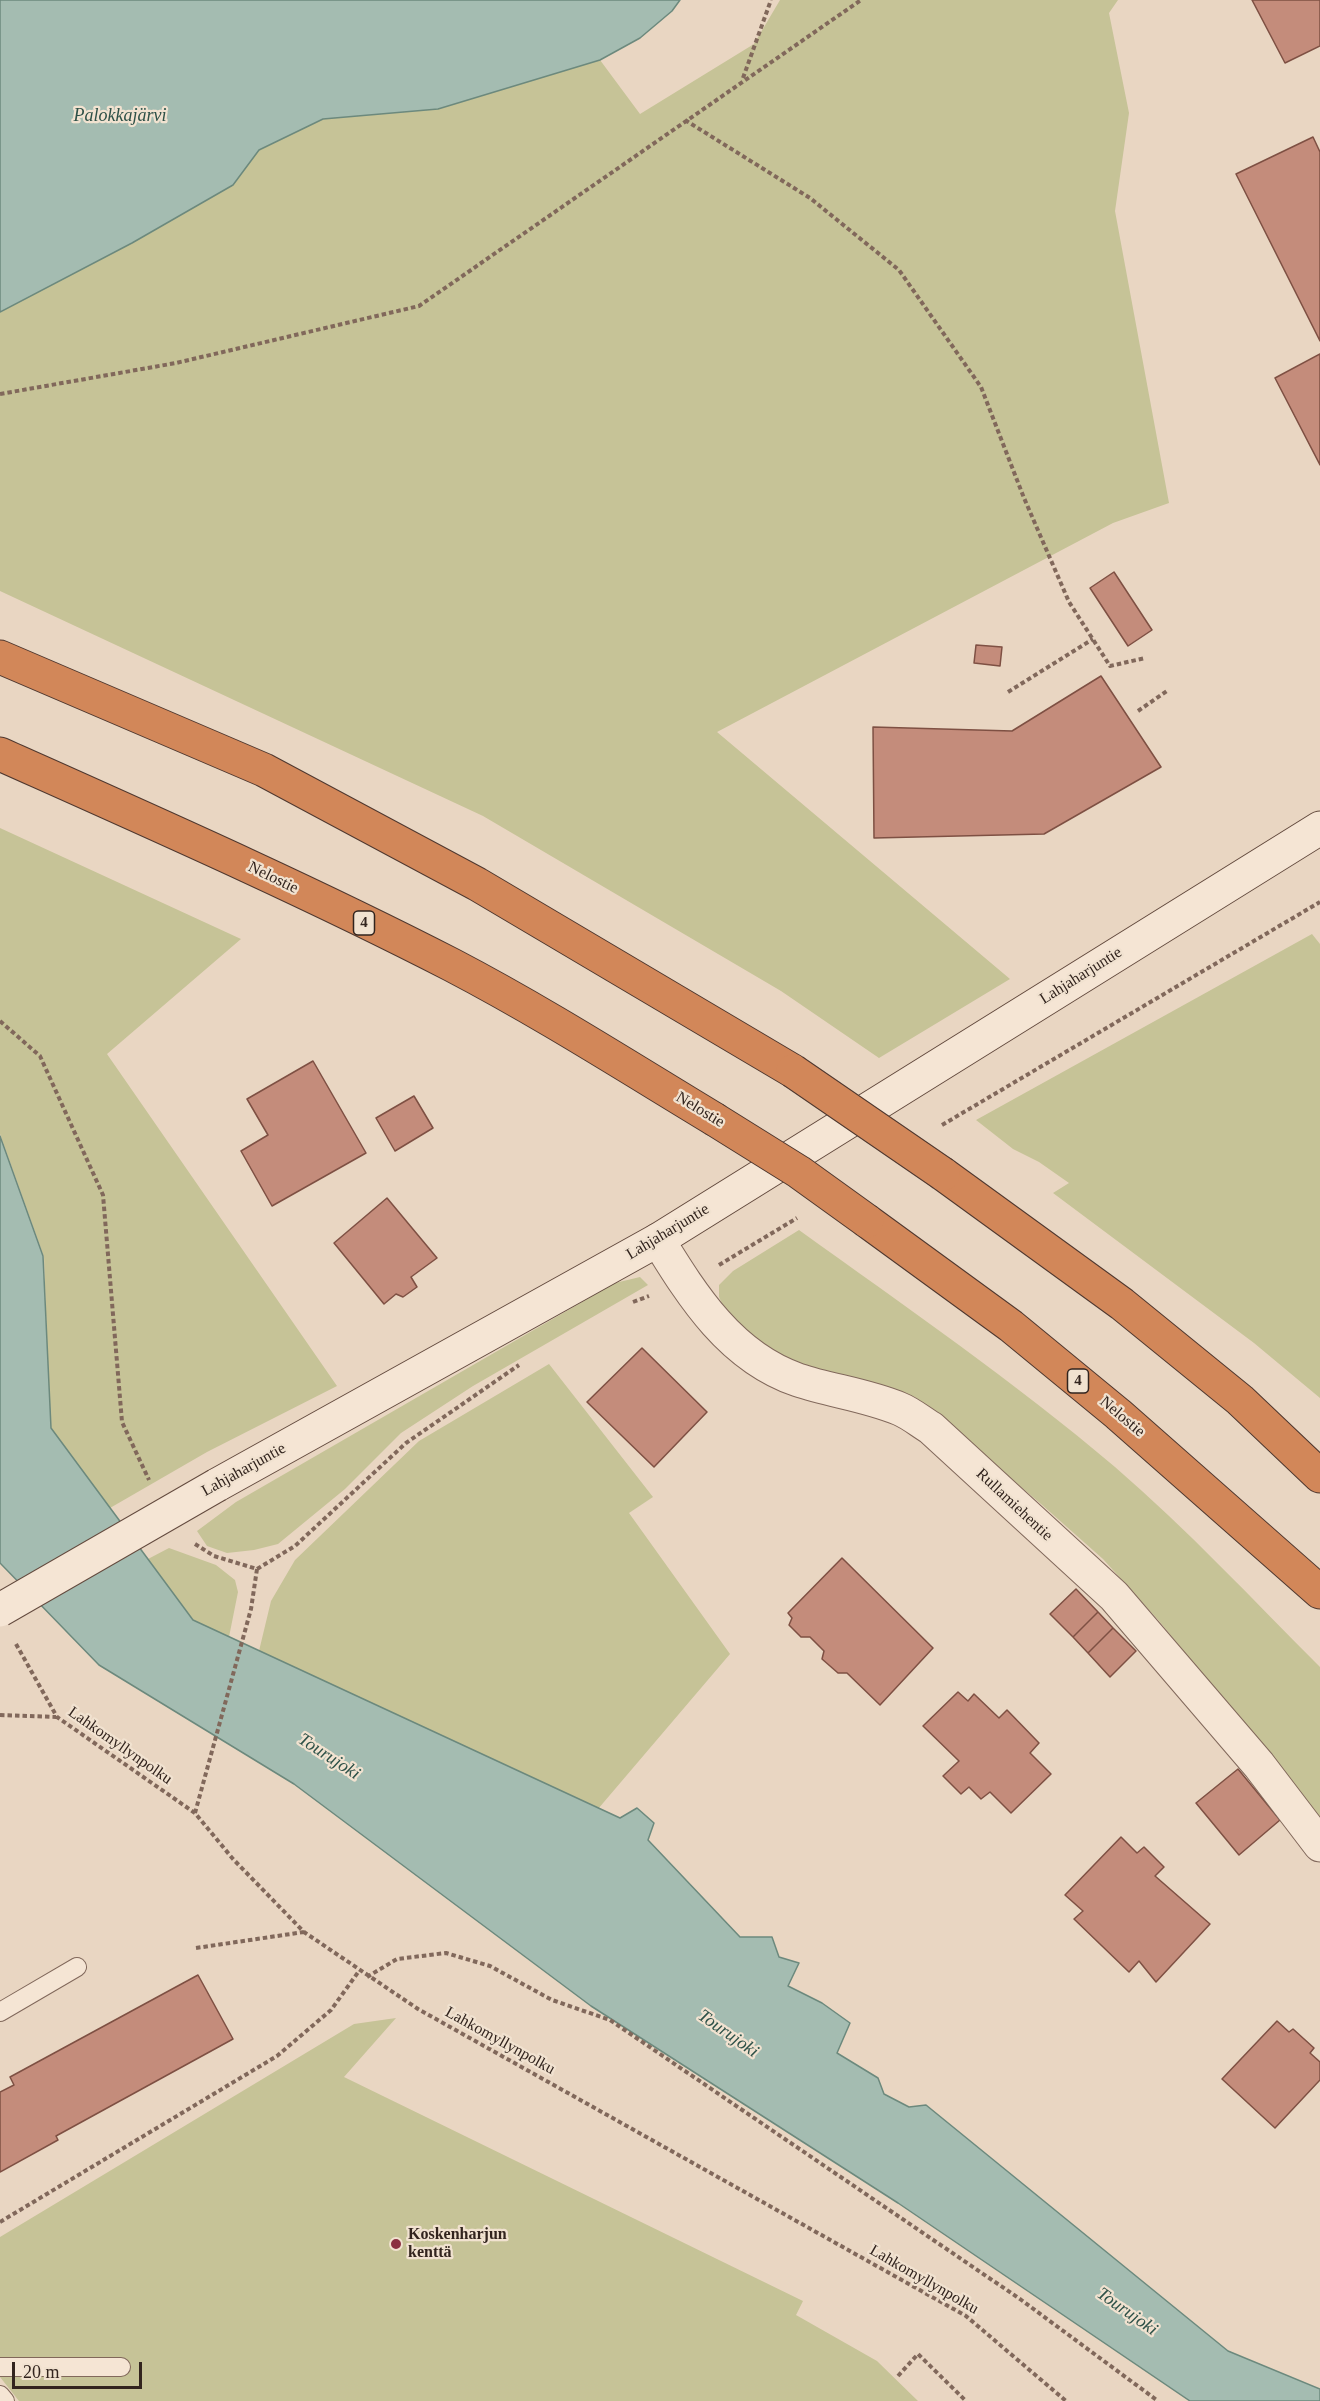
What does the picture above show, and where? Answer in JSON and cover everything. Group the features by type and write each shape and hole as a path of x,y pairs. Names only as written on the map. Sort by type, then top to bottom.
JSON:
{"highway":[{"path":"0,657 264,770 477,884 793,1071 943,1174 1122,1304 1240,1400 1320,1476"},
{"name":"Nelostie","path":"0,754 205,845 452,965 539,1013 799,1172 1011,1326 1100,1399 1320,1592"}],"street":[{"name":"Lahjaharjuntie","path":"6,1622 217,1485 658,1240 1320,828"},
{"name":"Rullamiehentie","path":"658,1240 695,1300 738,1345 767,1367 798,1380 901,1409 931,1428 1114,1596 1259,1765 1320,1845"}],"lane":[{"path":"0,2012 77,1967"},
{"path":"0,2367 121,2367"},
{"path":"0,2395 5,2401"}],"path":[{"path":"743,79 771,0"},
{"path":"0,394 176,363 418,306 743,79 861,0"},
{"path":"685,120 810,198 899,270 981,387 1024,498 1069,602 1110,666 1145,658"},
{"path":"1008,692 1093,639"},
{"path":"1138,711 1167,691"},
{"path":"937,1129 1320,902"},
{"path":"0,1021 40,1056 104,1195 122,1422 152,1486"},
{"path":"629,1304 736,1257 806,1212"},
{"path":"189,1540 214,1556 257,1569 295,1546 406,1443 527,1361"},
{"path":"195,1814 251,1609 257,1569"},
{"name":"Lahkomyllynpolku","path":"6,1622 57,1717 195,1814 233,1859 304,1932 367,1977 418,2009 966,2316 1066,2401"},
{"path":"0,1715 57,1717"},
{"path":"196,1948 304,1932"},
{"path":"367,1977 397,1959 446,1953 490,1965 552,2000 610,2020 1020,2299 1158,2401"},
{"path":"0,2222 277,2056 331,2010 359,1971"},
{"path":"898,2376 918,2354 966,2401"}],"shaded area":[{"path":"0,0 233,185 259,150 323,119 438,109 600,60 640,114 754,44 780,0 1118,0 1109,13 1129,113 1115,211 1169,503 1113,523 717,732 1010,979 879,1058 781,991 483,816 0,591"},
{"path":"0,828 241,939 107,1054 337,1386 207,1452 110,1508 50,1428 44,1257 0,1134"},
{"path":"1312,934 1320,944 1320,1398 1254,1343 1053,1193 1069,1183 1039,1162 1013,1149 976,1120"},
{"path":"799,1230 999,1375 1115,1467 1194,1540 1320,1667 1320,1819 1159,1621 1103,1559 1041,1504 915,1397 788,1365 727,1314 719,1297 719,1285 733,1271"},
{"path":"640,1277 648,1285 473,1386 401,1433 345,1489 278,1544 227,1553 207,1546 197,1531 236,1502 615,1283"},
{"path":"549,1364 653,1497 629,1513 730,1654 598,1809 259,1651 271,1601 295,1560 419,1441"},
{"path":"169,1548 216,1565 235,1580 238,1592 229,1637 194,1621 148,1559"},
{"name":"Koskenharjun kenttä","path":"396,2018 344,2077 803,2301 796,2315 877,2361 918,2401 19,2401 0,2377 0,2237 354,2024"}],"water":[{"name":"Palokkajärvi","path":"0,0 680,0 672,11 640,38 600,60 438,109 323,119 259,150 233,185 132,243 0,312"},
{"name":"Tourujoki","path":"0,1136 43,1256 51,1428 193,1620 620,1818 637,1808 654,1823 648,1840 740,1937 772,1937 779,1957 799,1963 788,1986 822,2003 850,2023 837,2053 878,2078 884,2094 909,2107 926,2105 1228,2351 1320,2389 1320,2401 1190,2401 898,2203 591,2006 294,1784 99,1665 0,1563"}],"building":[{"path":"1252,0 1320,0 1320,46 1285,63"},
{"path":"1313,137 1320,152 1320,341 1236,174"},
{"path":"1320,354 1320,465 1275,378"},
{"path":"1114,572 1152,630 1128,646 1090,588"},
{"path":"976,645 1002,647 1000,666 974,663"},
{"path":"1101,676 1161,767 1044,834 874,838 873,727 1012,731"},
{"path":"313,1061 366,1153 272,1206 241,1151 268,1135 247,1099"},
{"path":"414,1096 433,1128 395,1151 376,1118"},
{"path":"387,1198 437,1258 411,1277 417,1287 403,1297 396,1294 384,1304 334,1243"},
{"path":"642,1348 707,1412 654,1467 587,1402"},
{"path":"842,1558 933,1648 880,1705 847,1673 838,1673 822,1659 824,1651 810,1637 801,1637 789,1625 792,1618 788,1613"},
{"path":"1076,1589 1098,1612 1073,1637 1050,1614"},
{"path":"1098,1612 1113,1628 1088,1653 1073,1637"},
{"path":"1113,1628 1136,1651 1110,1677 1088,1653"},
{"path":"958,1692 968,1701 974,1694 999,1718 1007,1710 1039,1743 1030,1753 1051,1774 1011,1813 990,1792 981,1799 969,1787 961,1794 943,1776 959,1761 923,1726"},
{"path":"1238,1769 1280,1820 1239,1855 1196,1803"},
{"path":"1121,1837 1137,1853 1144,1847 1164,1867 1155,1876 1210,1924 1156,1982 1139,1961 1129,1972 1074,1919 1083,1911 1065,1895"},
{"path":"198,1975 233,2039 56,2136 58,2140 0,2172 0,2092 14,2085 10,2077"},
{"path":"1277,2021 1289,2032 1293,2029 1314,2048 1310,2053 1320,2062 1320,2080 1275,2128 1222,2079"}],"place":[{"name":"Koskenharjun kenttä","path":"396,2244"}]}
